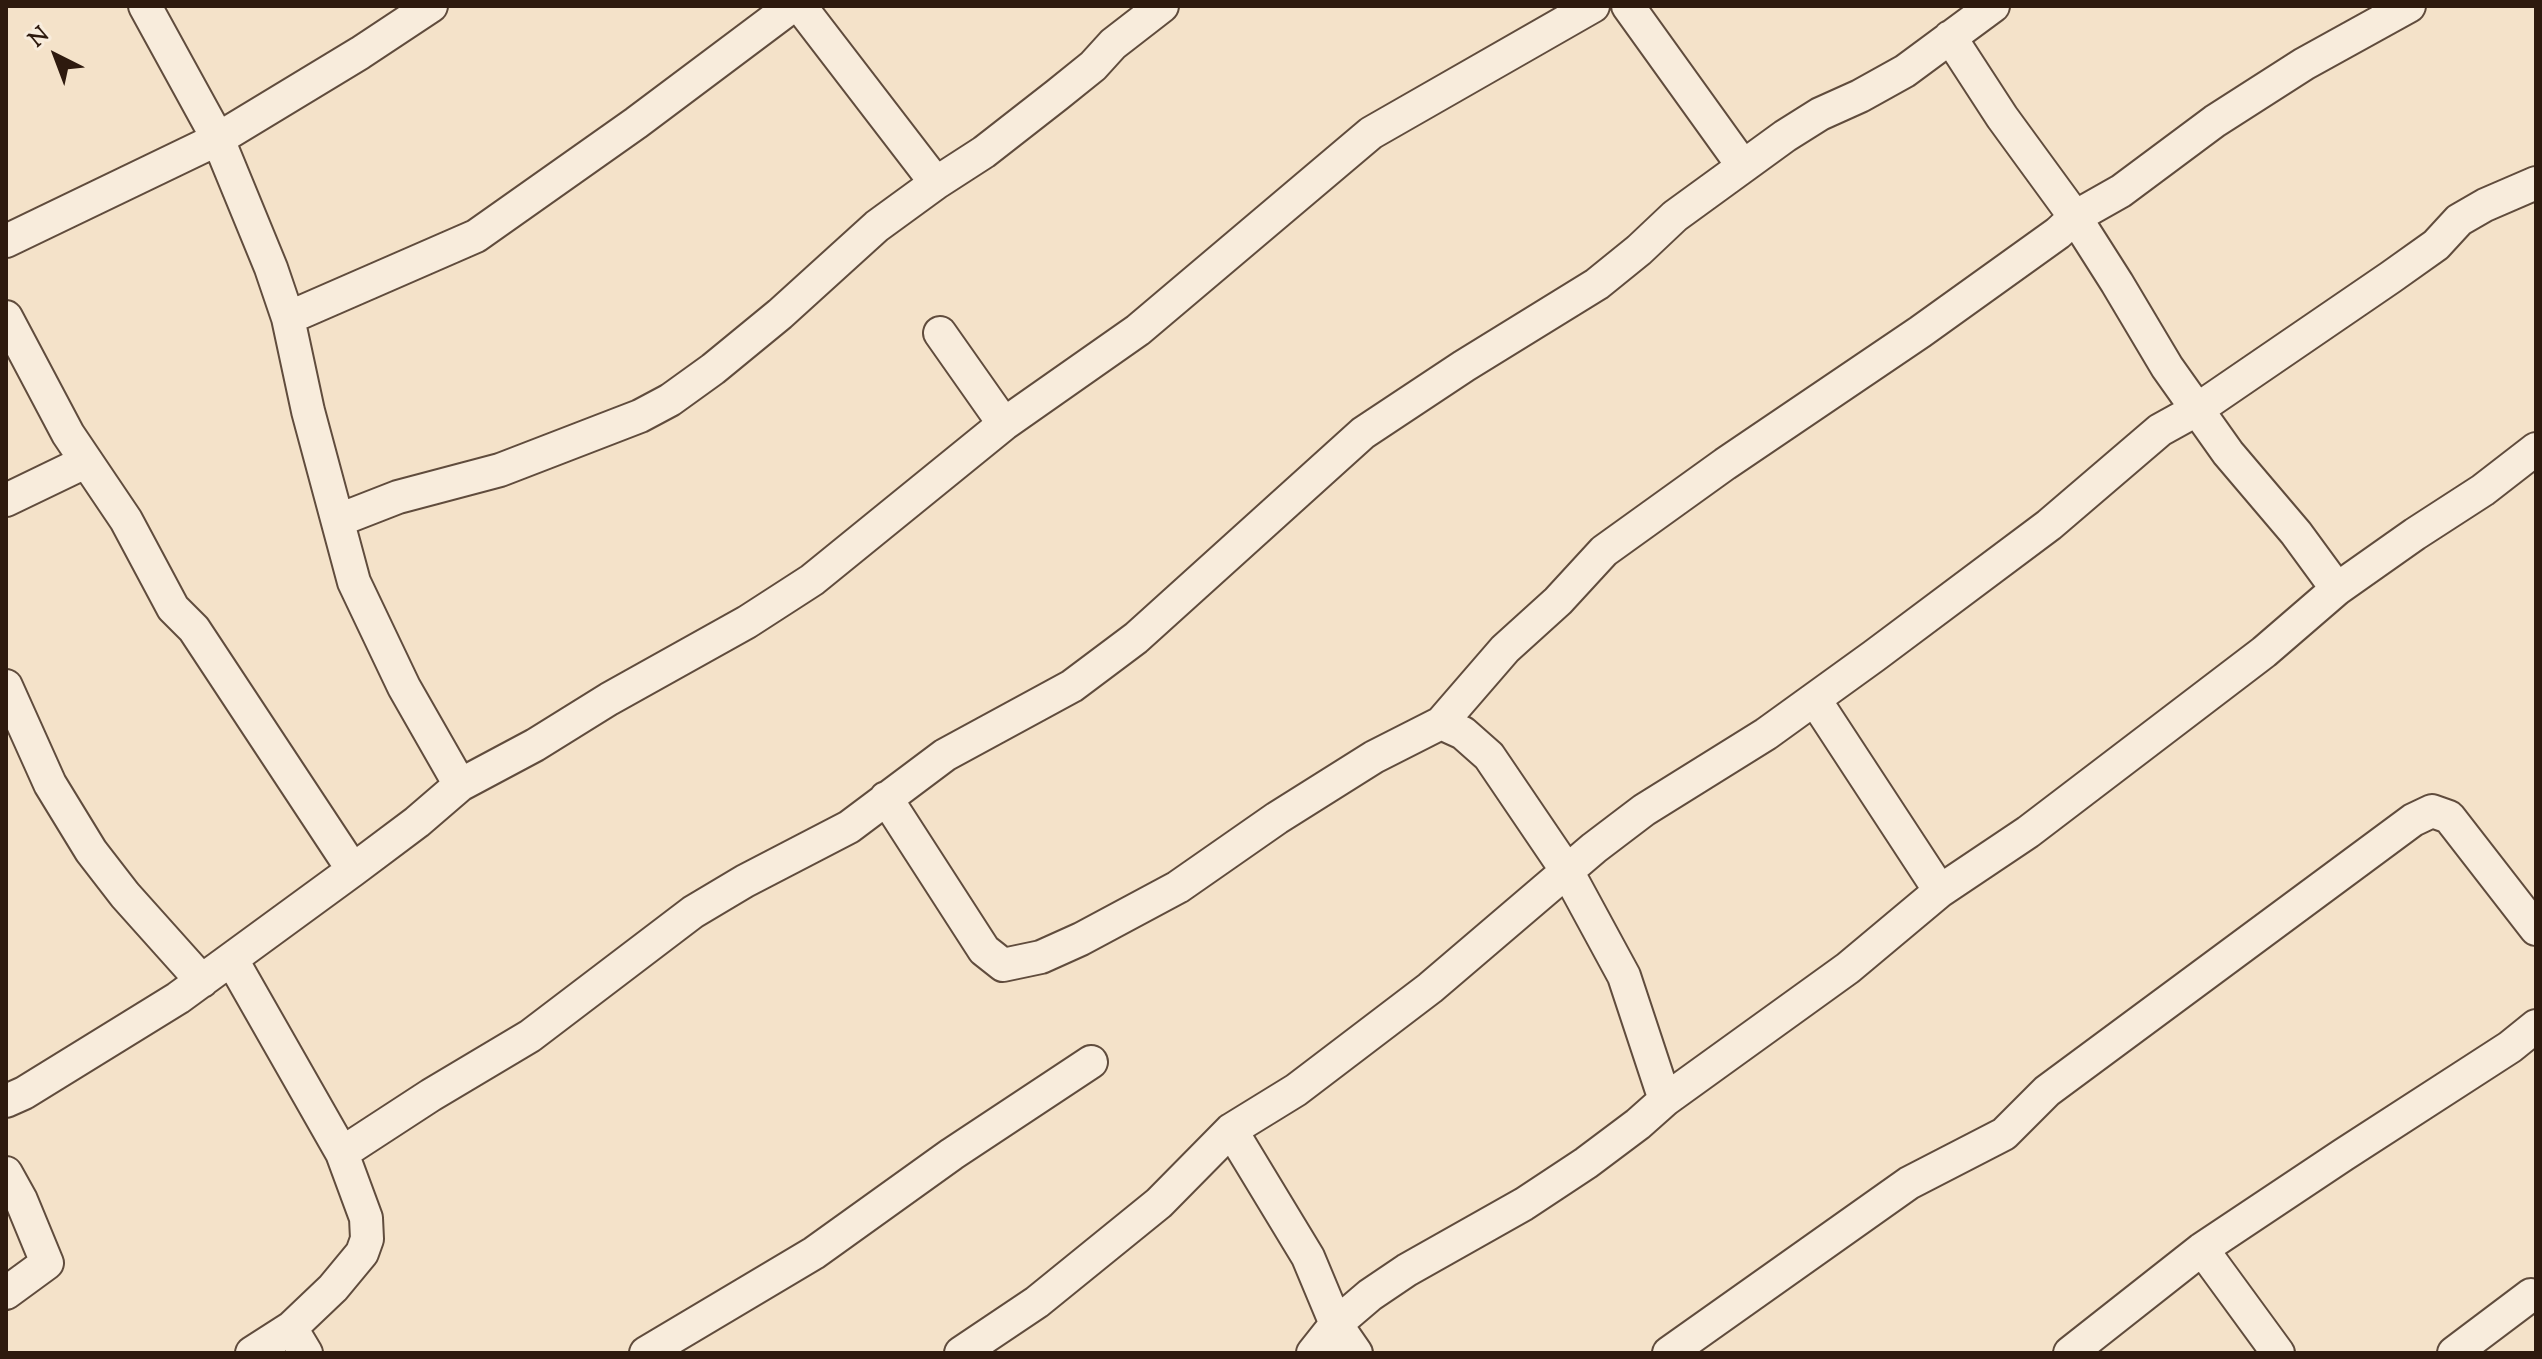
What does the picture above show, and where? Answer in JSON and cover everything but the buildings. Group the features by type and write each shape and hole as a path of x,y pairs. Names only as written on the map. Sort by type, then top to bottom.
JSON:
{"street":[{"path":"145,6 218,139 271,268 288,318 308,411 354,582 404,687 460,785"},
{"path":"6,241 218,139 431,6"},
{"path":"288,318 476,236 636,123 792,6"},
{"path":"800,6 936,183"},
{"path":"339,520 398,497 500,470 640,416 670,400 780,314 877,226 984,152 1093,66 1113,44 1162,6"},
{"path":"6,1101 24,1093 202,981 417,822 460,785 535,745 792,594 1004,424 1138,330 1371,133 1593,6"},
{"path":"1628,6 1743,166"},
{"path":"342,1153 530,1036 693,912 849,827 945,755 1072,686 1136,638 1363,433 1597,284 1675,216 1743,166 1820,114 1905,71 1993,6"},
{"path":"886,798 984,950 1003,965 1041,957 1081,939 1178,887 1277,818 1374,757 1441,723 1505,649 1558,601 1604,551 1725,464 1920,332 2058,233 2075,217 2121,191 2254,95 2329,49 2409,6"},
{"path":"1950,37 2002,117 2075,217 2167,367 2228,453 2296,533 2337,589"},
{"path":"961,1353 1037,1302 1147,1213 1231,1130 1296,1090 1372,1033 1644,810 1815,700 2049,525 2160,430 2198,409 2425,253 2459,220 2536,183"},
{"path":"6,317 85,462 126,520 173,608 194,629 353,870"},
{"path":"940,333 1004,424"},
{"path":"1313,1353 1336,1324 1370,1295 1407,1270 1524,1204 1586,1163 1665,1100 1848,968 1940,891 2028,832 2183,714 2264,652 2337,589 2483,490 2536,449"},
{"path":"6,500 85,462"},
{"path":"6,686 13,720 91,851 125,895 202,981"},
{"path":"1815,700 1940,891"},
{"path":"1441,723 1463,733 1489,756 1567,871 1624,976 1665,1100"},
{"path":"1669,1353 1909,1183 2004,1134 2047,1091 2413,820 2432,811 2449,817 2535,926"},
{"path":"232,960 342,1153 366,1218 367,1239 362,1253 299,1340 252,1353"},
{"path":"2070,1353 2202,1249 2510,1047 2536,1026"},
{"path":"646,1353 814,1253 952,1154 1091,1062"},
{"path":"1231,1130 1308,1257 1336,1324 1356,1353"},
{"path":"6,1173 21,1200 47,1263 6,1293"},
{"path":"2202,1249 2278,1353"},
{"path":"2454,1353 2531,1295"}]}
